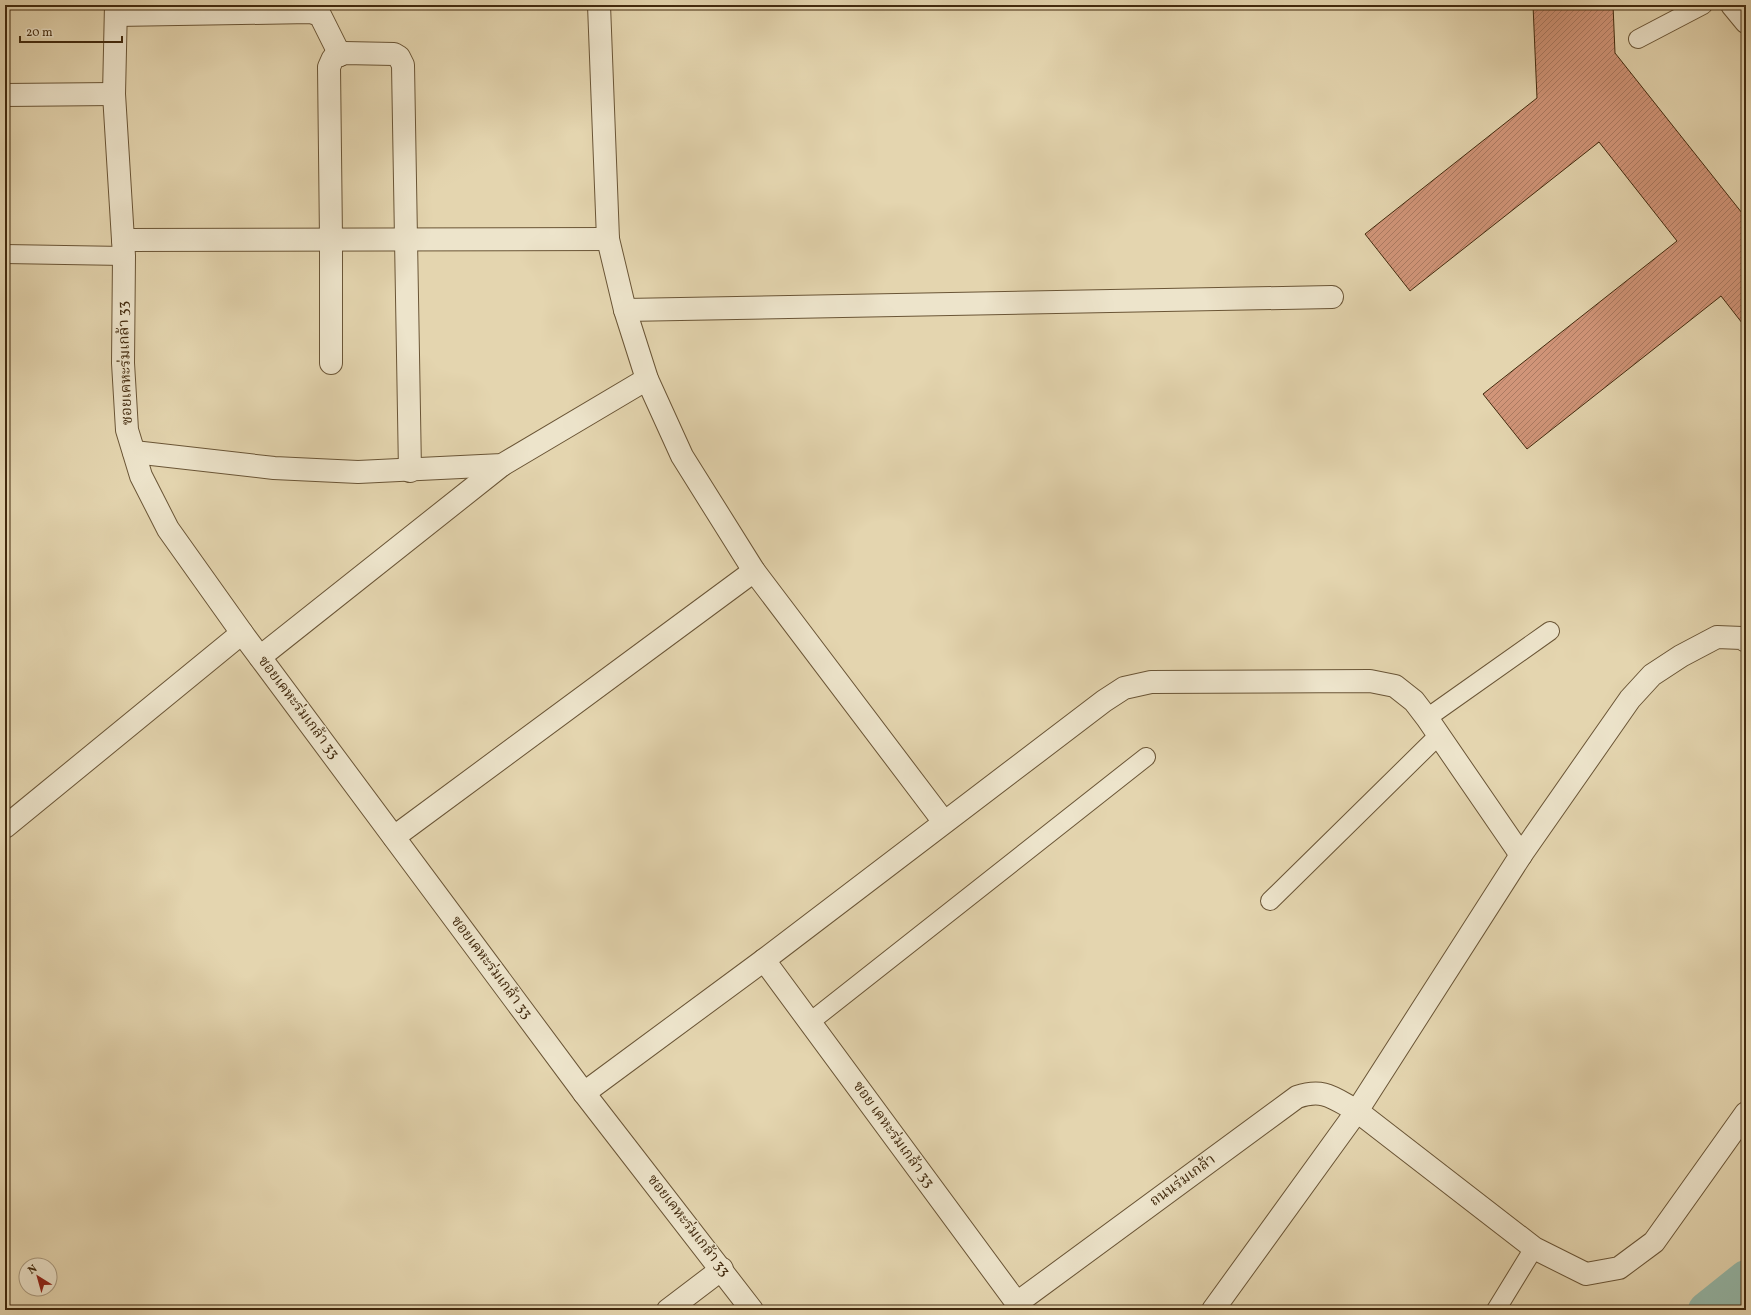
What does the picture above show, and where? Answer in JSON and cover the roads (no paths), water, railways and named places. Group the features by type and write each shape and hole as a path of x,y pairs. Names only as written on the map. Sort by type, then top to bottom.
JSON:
{"street":[{"path":"599,5 608,239 625,310 647,379 682,456 754,571 944,822"},
{"path":"1732,5 1746,22"},
{"path":"116,10 312,12 320,15 340,55"},
{"name":"ซอยเคหะร่มเกล้า 33","path":"116,10 114,94 123,248 122,363 127,430 141,476 168,529 242,633 584,1093 722,1269 752,1310"},
{"path":"331,363 329,67 333,58 344,53 394,54 399,57 404,65 410,471"},
{"path":"5,95 114,94"},
{"path":"123,248 331,239 608,239"},
{"path":"625,310 1332,297"},
{"path":"260,657 502,465 647,379"},
{"path":"134,452 274,468 358,472 410,471 502,465"},
{"path":"394,837 754,571"},
{"path":"5,827 242,633"},
{"path":"1213,1310 1357,1110 1521,855 1630,699 1652,675 1681,656 1717,637 1745,638"},
{"path":"584,1093 764,960 1104,701 1124,688 1151,682 1370,681 1395,686 1414,701 1521,855"},
{"name":"ซอย เคหะร่มเกล้า 33","path":"764,960 1019,1306"},
{"name":"ถนนร่มเกล้า","path":"1019,1306 1297,1097 1311,1092 1329,1095 1357,1110 1534,1248 1586,1274 1620,1268 1654,1242 1746,1112"},
{"path":"668,1310 722,1269"}],"lane":[{"path":"1638,39 1703,5"},
{"path":"5,254 123,248"},
{"path":"1270,901 1433,727 1550,631"},
{"path":"810,1022 1146,757"},
{"path":"1496,1310 1534,1248"}],"waterway":[{"path":"1706,1310 1746,1278"}]}
